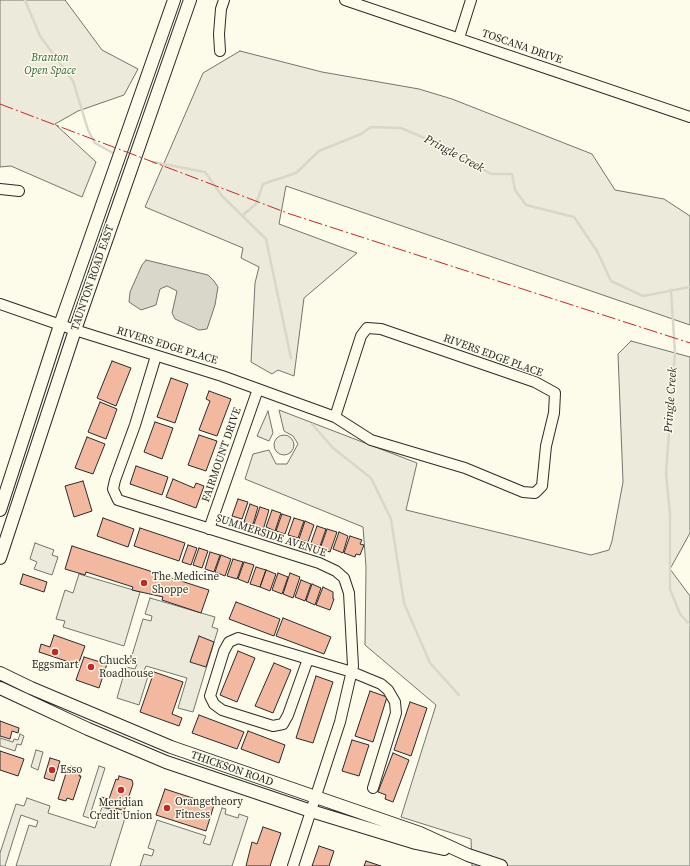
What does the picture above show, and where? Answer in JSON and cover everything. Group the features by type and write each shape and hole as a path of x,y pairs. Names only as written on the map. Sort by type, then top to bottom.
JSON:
{"main road":[{"path":"173,3 188,5"},
{"name":"TAUNTON ROAD EAST","path":"0,510 60,325 173,3"},
{"name":"TAUNTON ROAD EAST","path":"0,558 74,330 188,5"},
{"path":"0,664 30,688"},
{"name":"THICKSON ROAD","path":"0,673 30,688 171,748 420,833 468,855"},
{"name":"THICKSON ROAD","path":"0,688 88,729 166,762 311,812 416,843 468,855 502,866"}],"street":[{"path":"220,51 219,34 224,0"},
{"name":"TOSCANA DRIVE","path":"345,0 690,117"},
{"path":"459,38 471,0"},
{"path":"0,190 19,191"},
{"name":"RIVERS EDGE PLACE","path":"0,304 74,330 258,389 335,417 371,440 465,468 523,492 535,493 542,486 546,446 554,413 555,393 535,382 381,329 367,328 361,336 335,417"},
{"name":"SUMMERSIDE AVENUE","path":"156,356 115,480 113,490 118,500 319,563 336,571 344,578 349,593 353,666 352,672 340,722 294,866"},
{"name":"FAIRMOUNT DRIVE","path":"209,529 258,389"},
{"path":"308,659 288,715 283,724 273,726 222,710 214,704 210,696 224,651 229,642 238,638 352,672 381,684 388,690 395,702 396,713 373,788"}],"green space":[{"name":"Branton Open Space","path":"0,0 65,0 102,50 138,69 124,95 78,111 55,124 96,162 82,197 11,166 0,167"},
{"path":"240,51 322,72 419,89 452,99 592,154 615,190 664,199 690,216 690,325 286,186 279,224 357,253 304,298 294,376 278,370 272,374 251,362 255,283 259,267 241,258 243,248 145,207 203,73"},
{"path":"631,341 690,357 690,533 670,569 690,596 690,866 472,866 471,839 401,817 436,705 365,645 366,567 363,527 245,479 253,454 269,450 276,464 287,464 298,444 293,436 284,431 279,410 417,463 406,510 591,555 609,550 623,482 618,354"},
{"path":"268,411 273,433 269,441 257,436"},
{"path":"284,435 291,438 294,445 291,452 284,455 277,452 274,445 277,438"}],"shaded area":[{"path":"146,260 208,275 214,281 218,287 215,305 207,329 199,330 175,319 172,313 177,291 167,286 160,289 156,305 141,310 129,302 130,292 142,265"},
{"path":"35,543 54,550 52,555 58,557 52,575 34,569 37,562 30,559"},
{"path":"79,574 140,592 124,646 63,627 65,621 56,619 65,590 73,593"},
{"path":"150,598 215,617 212,627 218,629 193,712 178,708 187,678 146,666 144,671 149,673 139,705 117,698 126,667 135,669 137,664 130,662 143,619 151,621 152,616 145,614"},
{"path":"20,734 24,736 21,745 17,744 15,751 0,746 0,738 13,742 14,739 18,740"},
{"path":"36,750 43,752 38,770 31,767"},
{"path":"99,766 105,768 89,818 83,816"},
{"path":"27,798 50,806 48,813 95,828 102,807 126,815 110,866 16,866 29,825 36,827 38,821 21,815 5,866 0,866 0,853 16,804 24,806"},
{"path":"222,808 226,809 225,814 238,818 239,814 248,817 232,866 140,866 144,854 152,856 154,850 148,848 157,820 206,836 203,843 210,845"}],"building":[{"path":"112,361 131,368 116,406 97,398"},
{"path":"171,378 188,384 175,423 157,417"},
{"path":"209,391 231,399 217,436 199,430 210,401 206,399"},
{"path":"100,402 117,409 106,439 88,432"},
{"path":"155,422 173,428 162,459 144,452"},
{"path":"199,435 217,441 206,471 188,465"},
{"path":"87,437 105,444 93,474 75,468"},
{"path":"136,466 168,477 162,495 130,484"},
{"path":"173,479 194,488 196,483 204,486 196,508 166,497"},
{"path":"83,481 92,511 74,517 65,486"},
{"path":"238,499 248,502 242,519 232,516"},
{"path":"250,504 258,507 253,524 244,522"},
{"path":"260,507 269,510 263,530 253,527"},
{"path":"272,510 281,513 275,531 266,527"},
{"path":"282,514 291,517 285,534 276,531"},
{"path":"103,518 134,529 128,547 97,536"},
{"path":"294,518 304,521 298,538 288,535"},
{"path":"305,521 314,525 308,542 299,539"},
{"path":"317,526 326,529 320,546 311,543"},
{"path":"140,528 185,543 179,561 134,546"},
{"path":"327,529 337,532 330,552 320,549"},
{"path":"339,532 348,536 343,553 333,549"},
{"path":"350,536 362,540 360,544 364,545 360,555 356,554 355,557 344,553"},
{"path":"188,545 197,548 191,565 182,562"},
{"path":"72,546 209,590 201,613 162,600 163,597 132,590 133,587 86,572 85,575 65,569"},
{"path":"199,548 208,551 202,568 193,565"},
{"path":"210,552 220,555 214,572 205,569"},
{"path":"221,555 231,559 225,576 215,572"},
{"path":"233,559 243,562 237,579 227,576"},
{"path":"244,562 254,565 248,583 238,579"},
{"path":"256,567 266,570 260,587 250,584"},
{"path":"266,570 276,574 270,591 260,587"},
{"path":"278,573 288,577 282,594 272,590"},
{"path":"290,573 300,577 293,598 283,594"},
{"path":"23,574 47,582 44,592 20,584"},
{"path":"301,580 311,584 305,601 295,597"},
{"path":"312,584 321,588 315,605 306,601"},
{"path":"323,587 333,592 334,599 330,610 316,605"},
{"path":"236,602 280,619 274,636 229,619"},
{"path":"283,618 331,637 324,654 276,636"},
{"path":"54,635 85,646 78,665 39,652 41,644 50,647"},
{"path":"199,636 214,642 206,667 190,662"},
{"path":"238,651 255,658 237,702 220,695"},
{"path":"84,657 107,664 99,688 76,680"},
{"path":"274,663 291,670 273,713 255,706"},
{"path":"154,672 183,682 172,714 182,718 179,726 140,712"},
{"path":"316,676 333,682 313,743 296,738"},
{"path":"370,691 387,697 373,742 355,736"},
{"path":"410,702 427,708 411,756 394,750"},
{"path":"199,715 244,732 237,749 192,733"},
{"path":"0,721 19,728 18,733 12,731 10,739 0,736"},
{"path":"248,731 285,745 279,763 241,749"},
{"path":"352,740 369,745 359,776 342,771"},
{"path":"0,751 24,759 18,776 0,770"},
{"path":"393,753 409,760 393,802 385,799 386,795 378,792"},
{"name":"Esso","path":"50,758 60,761 54,781 44,778"},
{"path":"71,766 81,769 79,776 81,776 73,800 67,798 66,801 58,799 67,770 69,771"},
{"name":"Meridian Credit Union","path":"119,776 132,780 133,784 124,811 116,808 116,811 99,805 101,797 109,799 116,779 118,780"},
{"path":"165,789 214,805 206,831 156,815"},
{"path":"263,827 281,833 270,866 246,866 252,842 257,844"},
{"path":"319,846 334,851 329,866 312,866"},
{"path":"366,861 381,866 364,866"}],"waterway":[{"name":"Pringle Creek","path":"25,0 40,36 73,81 88,130 95,143 113,153"},
{"name":"Pringle Creek","path":"243,215 256,204 263,184 296,173 319,151 361,134 371,127 401,128 443,146 491,174 512,174 515,190 526,205 574,217 597,251 611,281 643,296 690,287"},
{"path":"153,162 205,172 222,196 266,239 291,358"},
{"name":"Pringle Creek","path":"671,290 675,353 666,473 670,514 670,589 680,614 690,625"},
{"path":"312,424 333,448 371,478 391,519 404,603 430,663 459,695"}],"power":[{"path":"0,104 290,214 690,343"}],"place":[{"name":"The Medicine Shoppe","path":"144,583"},
{"name":"Eggsmart","path":"55,652"},
{"name":"Chuck's Roadhouse","path":"91,667"},
{"name":"Esso","path":"52,770"},
{"name":"Meridian Credit Union","path":"121,790"},
{"name":"Orangetheory Fitness","path":"167,808"}]}
